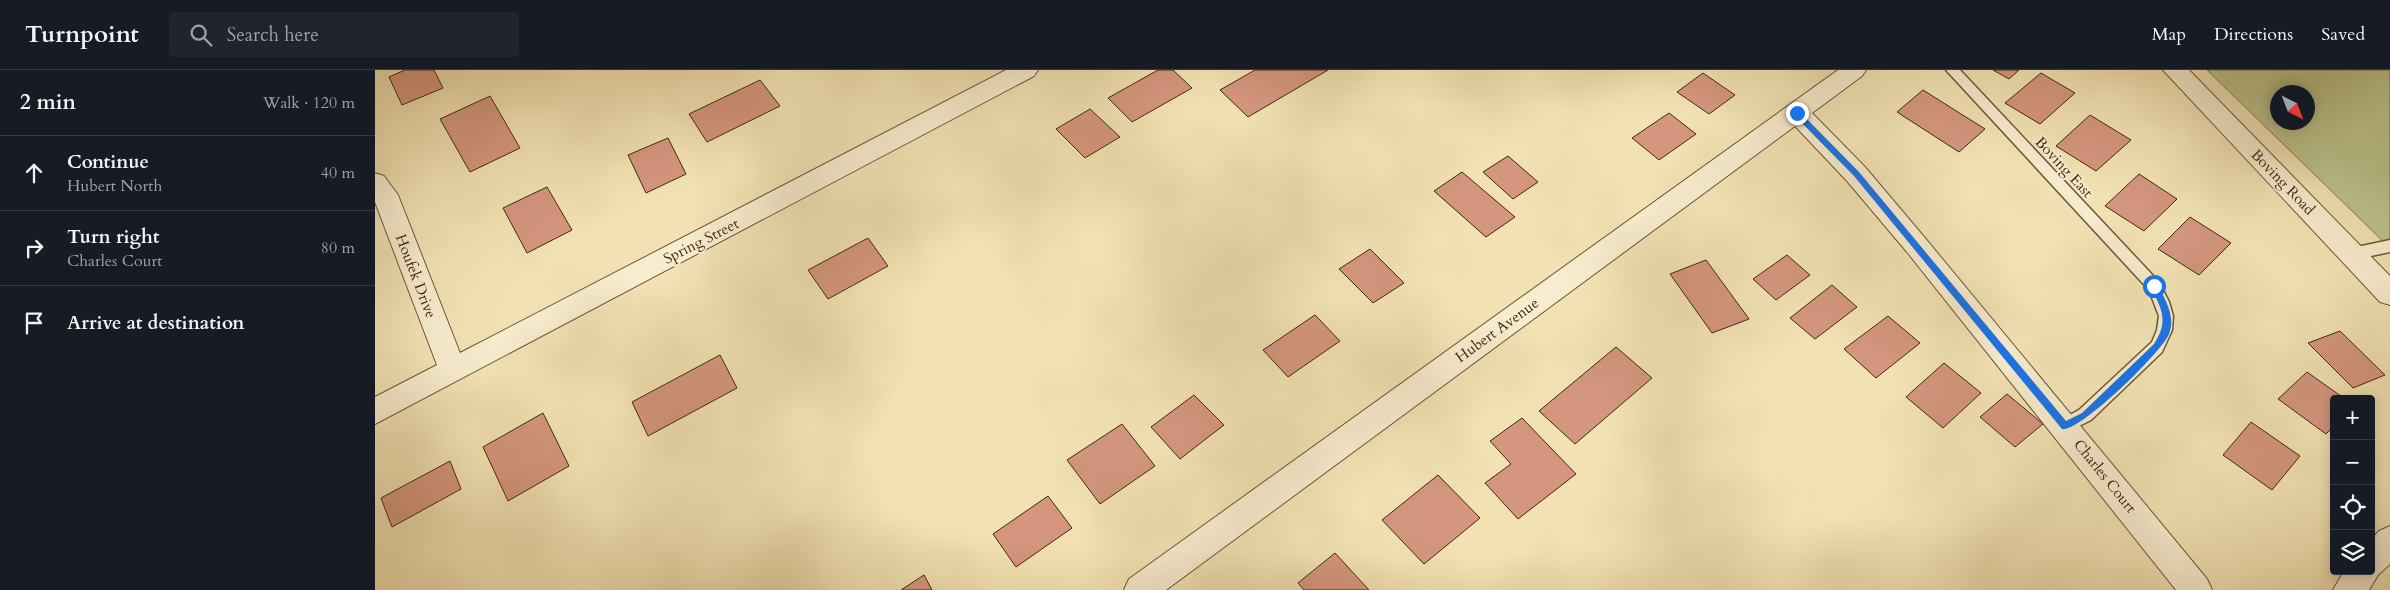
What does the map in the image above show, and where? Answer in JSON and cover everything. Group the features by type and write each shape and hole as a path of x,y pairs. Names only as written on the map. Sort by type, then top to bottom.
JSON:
{"street":[{"name":"Spring Street","path":"375,411 1026,70"},
{"name":"Hubert Avenue","path":"1140,590 1854,70"},
{"name":"Boving Road","path":"2175,70 2390,294"},
{"name":"Charles Court","path":"1797,113 1856,174 2065,426 2196,590"},
{"name":"Houfek Drive","path":"375,183 385,195 453,370"},
{"path":"2375,558 2390,541"},
{"path":"2349,590 2361,575"}],"lane":[{"name":"Boving East","path":"1952,70 2154,286 2163,303 2167,318 2165,333 2157,347 2085,415 2065,426"},
{"path":"2352,254 2390,246"}],"green space":[{"path":"2207,70 2390,70 2390,248"}],"building":[{"path":"405,70 434,70 443,88 402,105 389,77"},
{"path":"1158,70 1173,70 1192,88 1132,122 1108,98"},
{"path":"1255,70 1328,70 1248,117 1220,90"},
{"path":"1993,70 2019,70 2009,79"},
{"path":"1703,73 1735,95 1709,114 1677,92"},
{"path":"2041,73 2075,93 2040,124 2005,103"},
{"path":"760,80 780,106 707,142 689,114"},
{"path":"1923,90 1985,129 1959,152 1897,112"},
{"path":"490,96 520,148 470,172 440,119"},
{"path":"1090,109 1120,137 1085,158 1056,129"},
{"path":"1669,113 1696,134 1659,160 1632,138"},
{"path":"2090,115 2131,140 2096,171 2056,146"},
{"path":"668,138 686,174 646,193 628,155"},
{"path":"1508,156 1538,182 1513,199 1483,172"},
{"path":"1462,172 1515,217 1486,237 1434,191"},
{"path":"2139,174 2177,199 2144,231 2105,206"},
{"path":"547,187 572,230 527,253 503,208"},
{"path":"2190,217 2231,243 2199,275 2158,249"},
{"path":"868,238 888,266 828,299 808,270"},
{"path":"1370,249 1404,283 1373,303 1339,269"},
{"path":"1787,255 1810,275 1776,300 1753,279"},
{"path":"1706,260 1749,319 1712,333 1670,274"},
{"path":"1832,285 1857,307 1815,339 1790,318"},
{"path":"1315,315 1340,341 1288,377 1263,350"},
{"path":"1888,316 1920,343 1876,378 1844,349"},
{"path":"2340,331 2385,375 2353,388 2308,343"},
{"path":"1616,347 1652,378 1575,444 1539,411"},
{"path":"720,355 737,388 648,436 632,402"},
{"path":"1944,363 1981,393 1943,428 1906,397"},
{"path":"2307,372 2339,395 2330,395 2330,430 2326,434 2278,399"},
{"path":"2007,394 2043,424 2015,447 1980,417"},
{"path":"1194,395 1224,425 1180,459 1151,427"},
{"path":"543,413 569,466 508,501 483,447"},
{"path":"1522,418 1576,474 1518,519 1485,483 1511,464 1490,441"},
{"path":"2251,422 2300,456 2272,490 2223,455"},
{"path":"1122,424 1155,466 1100,504 1067,460"},
{"path":"450,461 461,489 392,527 381,498"},
{"path":"1438,475 1480,518 1424,564 1382,520"},
{"path":"1048,496 1072,528 1016,567 993,534"},
{"path":"1335,553 1369,590 1304,590 1298,583"},
{"path":"924,575 932,590 901,590"}],"route":[{"path":"1797,113 1856,174 2065,426 2085,415 2157,347 2165,333 2167,318 2163,303 2154,286"}]}
